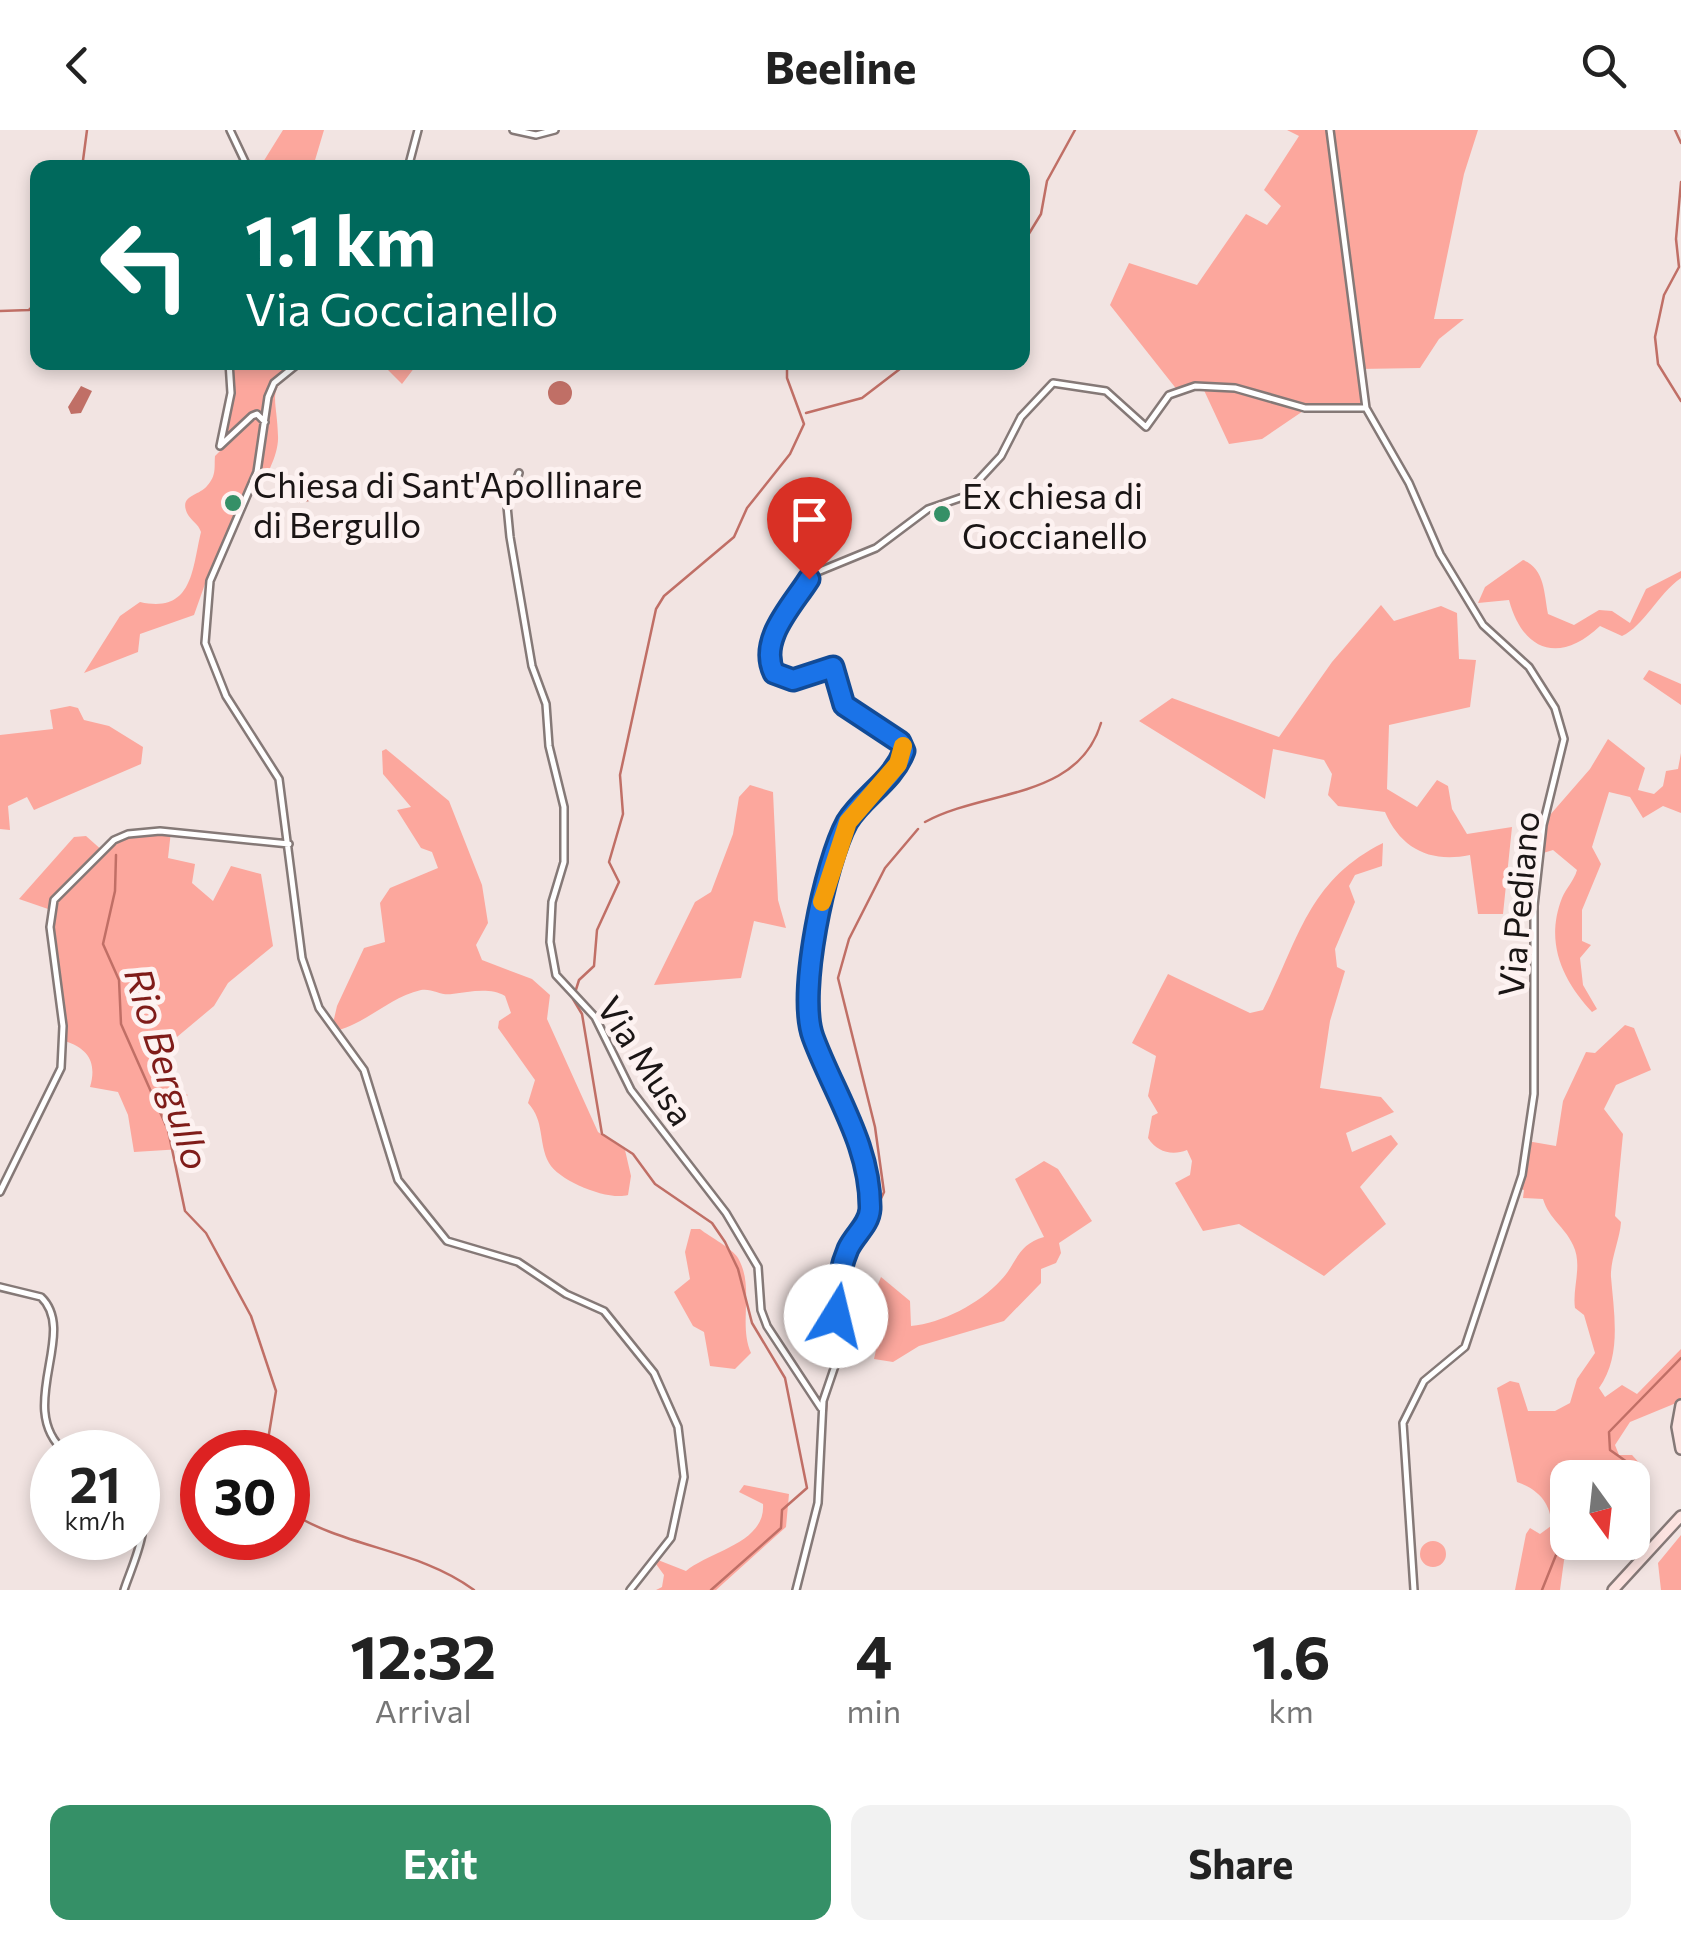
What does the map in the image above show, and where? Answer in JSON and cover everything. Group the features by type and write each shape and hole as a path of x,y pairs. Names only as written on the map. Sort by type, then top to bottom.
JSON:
{"street":[{"path":"230,130 244,160"},
{"path":"410,160 418,130"},
{"path":"513,130 536,135 555,130"},
{"name":"Via Pediano","path":"1330,130 1366,408 1409,484 1440,554 1483,626 1529,668 1562,724 1564,739 1543,825 1533,920 1534,1094 1522,1176 1476,1302 1466,1347 1424,1380 1403,1423 1414,1590"},
{"path":"230,370 231,393 220,446 252,416 260,416 266,425"},
{"path":"290,370 274,383 257,472 210,582 204,631 226,696 279,779 302,958 320,1008 364,1070 387,1155 403,1188 438,1231 457,1247 518,1262 566,1294 604,1312 654,1372 678,1427 684,1477 670,1538 630,1590"},
{"path":"796,1590 818,1504 822,1411 840,1351 836,1309 844,1262 868,1218 870,1204 858,1142 812,1036 807,989 820,908 848,822 898,764 904,751 900,742 844,705 833,667 793,680 774,673 768,655 782,618 815,573 876,548 928,509 963,497 1001,456 1022,416 1053,382 1106,391 1146,427 1169,395 1195,386 1235,388 1306,408 1366,408"},
{"name":"Via Musa","path":"519,472 508,498 510,537 532,666 546,704 549,746 564,807 564,862 552,902 550,942 556,975 595,1017 628,1084 659,1130 726,1213 758,1268 761,1310 767,1326 822,1411"},
{"path":"0,1192 52,1090 64,1049 50,926 54,900 114,840 128,834 160,832 289,844"},
{"path":"0,1176 8,1180"},
{"path":"0,1287 42,1297 52,1312 44,1420 51,1430"},
{"path":"1681,1406 1676,1427 1681,1448"},
{"path":"1613,1590 1681,1516"},
{"path":"124,1590 133,1560"}],"shaded area":[{"path":"283,130 324,130 315,160 264,160"},
{"path":"1287,130 1478,130 1464,174 1434,319 1464,319 1439,339 1420,368 1359,369 1365,408 1312,405 1262,439 1229,444 1202,386 1178,391 1110,305 1129,263 1197,285 1246,214 1267,225 1281,206 1264,190 1299,136"},
{"path":"232,370 294,370 282,380 275,394 278,443 274,459 218,565 211,567 194,615 140,634 138,652 84,673 120,616 140,602 171,601 187,585 201,532 185,507 210,482 215,456 224,447 223,434 234,392"},
{"path":"388,370 413,370 402,384"},
{"path":"555,381 565,381 572,393 565,405 555,405 548,398 548,388"},
{"path":"81,386 92,391 81,413 71,414 68,407"},
{"path":"299,476 320,480 331,489 331,497 299,503"},
{"path":"1523,560 1540,575 1548,614 1574,625 1599,610 1612,611 1630,623 1646,589 1681,571 1681,578 1622,636 1600,626 1571,645 1545,647 1524,631 1509,600 1478,603 1485,587"},
{"path":"1381,605 1394,621 1441,606 1457,613 1459,659 1476,660 1470,707 1389,725 1387,789 1417,807 1437,780 1448,786 1452,809 1467,834 1512,827 1503,914 1478,914 1470,855 1430,855 1408,844 1385,812 1338,806 1328,795 1332,774 1324,760 1273,749 1265,799 1139,721 1172,698 1279,737 1332,662"},
{"path":"1649,670 1681,684 1681,705 1643,679"},
{"path":"78,708 84,720 109,726 143,747 141,764 34,810 27,797 8,806 10,830 0,829 0,735 53,729 50,710"},
{"path":"1608,739 1645,768 1638,790 1654,794 1663,786 1666,771 1678,769 1681,753 1681,813 1663,806 1643,818 1630,797 1609,792 1592,847 1601,864 1582,910 1582,941 1591,945 1580,958 1583,985 1597,1009 1592,1012 1565,975 1556,946 1557,915 1577,870 1553,850 1540,854 1543,823 1590,769"},
{"path":"386,749 449,801 482,885 488,923 476,945 482,960 532,979 550,995 547,1019 598,1132 625,1150 631,1176 628,1195 609,1195 585,1188 549,1163 537,1117 528,1103 535,1080 498,1028 499,1021 511,1013 505,996 486,991 448,994 421,990 331,1032 337,1006 364,948 385,942 380,903 390,888 438,868 432,852 421,848 397,810 411,807 383,774 382,751"},
{"path":"750,785 773,792 778,900 786,928 754,921 741,978 654,985 695,902 711,892 733,834 739,797"},
{"path":"171,831 168,858 195,864 192,883 213,901 231,866 261,874 273,946 228,983 214,1006 165,1047 159,1061 173,1088 188,1095 172,1106 173,1127 181,1131 182,1149 134,1152 128,1115 118,1092 90,1087 89,1058 65,1041 51,910 19,899 74,837 86,836 104,852 124,836"},
{"path":"1383,843 1382,866 1355,875 1349,886 1355,902 1335,949 1337,967 1345,971 1330,1021 1320,1088 1381,1097 1394,1112 1346,1133 1352,1152 1391,1135 1398,1144 1360,1187 1386,1224 1324,1276 1239,1224 1203,1231 1175,1183 1190,1175 1192,1161 1187,1150 1165,1151 1148,1138 1152,1116 1158,1113 1148,1096 1156,1056 1132,1043 1168,974 1250,1013 1263,1010 1321,894 1337,875"},
{"path":"1625,1025 1634,1028 1651,1070 1616,1085 1604,1109 1623,1134 1615,1216 1621,1222 1611,1270 1614,1349 1599,1388 1605,1397 1622,1385 1637,1394 1681,1349 1681,1401 1630,1422 1615,1445 1619,1455 1632,1455 1637,1460 1550,1460 1550,1514 1542,1498 1517,1482 1497,1388 1510,1381 1519,1383 1528,1411 1555,1411 1570,1403 1577,1379 1595,1353 1584,1315 1575,1308 1577,1260 1573,1245 1543,1199 1523,1198 1524,1190 1518,1188 1527,1141 1556,1146 1563,1101 1586,1052 1595,1053"},
{"path":"1044,1161 1058,1169 1092,1221 1059,1243 1061,1253 1056,1263 1041,1269 1041,1283 1004,1321 919,1346 893,1362 874,1359 876,1350 857,1338 869,1316 881,1277 910,1301 911,1326 923,1324 982,1297 1006,1274 1022,1250 1044,1237 1015,1179"},
{"path":"691,1229 700,1229 731,1250 743,1269 751,1353 735,1369 710,1366 704,1332 693,1326 674,1292 690,1279 685,1252"},
{"path":"744,1485 789,1494 786,1527 716,1590 656,1590 662,1587 664,1575 656,1564 658,1560 686,1571 735,1545 756,1528 763,1504 739,1492"},
{"path":"1550,1527 1550,1560 1564,1560 1560,1590 1515,1590 1526,1534 1530,1528 1540,1534"},
{"path":"1681,1535 1681,1590 1661,1590 1658,1563"},
{"path":"1433,1541 1442,1545 1446,1554 1442,1563 1433,1567 1424,1563 1420,1554 1424,1545"}],"waterway":[{"path":"83,160 87,130"},
{"path":"1030,232 1041,214 1047,181 1075,130"},
{"path":"1675,130 1681,143"},
{"path":"1681,182 1676,239 1679,267 1664,295 1655,337 1658,364 1681,401"},
{"path":"0,311 30,309"},
{"path":"711,1590 781,1528 782,1510 807,1488 785,1378 752,1323 738,1269 712,1223 655,1184 633,1154 602,1134 582,1014 573,999 579,980 594,966 597,930 619,882 609,862 623,814 620,775 656,609 664,596 734,537 747,508 790,454 804,424 787,370"},
{"path":"806,413 862,398 899,370"},
{"path":"925,822 1051,779 1072,766 1089,748 1101,723"},
{"path":"843,1280 884,1192 875,1127 838,978 849,939 885,868 918,829"},
{"name":"Rio Bergullo","path":"116,855 115,891 103,944 119,980 121,1024 168,1130 185,1211 206,1233 251,1316 276,1391 270,1430"},
{"path":"835,1372 842,1360 840,1327"},
{"path":"1624,1460 1610,1450 1609,1432 1681,1358"},
{"path":"821,1466 827,1398"},
{"name":"Rio Bergullo","path":"310,1523 430,1566 474,1590"},
{"path":"1542,1590 1554,1560"}],"slow traffic":[{"path":"822,902 848,822 898,764 903,746"}],"place":[{"name":"Chiesa di Sant'Apollinare di Bergullo","path":"233,503"},
{"name":"Ex chiesa di Goccianello","path":"942,514"}],"route":[{"path":"809,579 776,632 768,655 774,673 785,681 833,667 844,705 900,742 904,751 898,764 848,822 843,834 820,908 807,989 806,1010 812,1036 858,1142 870,1204 868,1218 846,1254 836,1316"}]}
